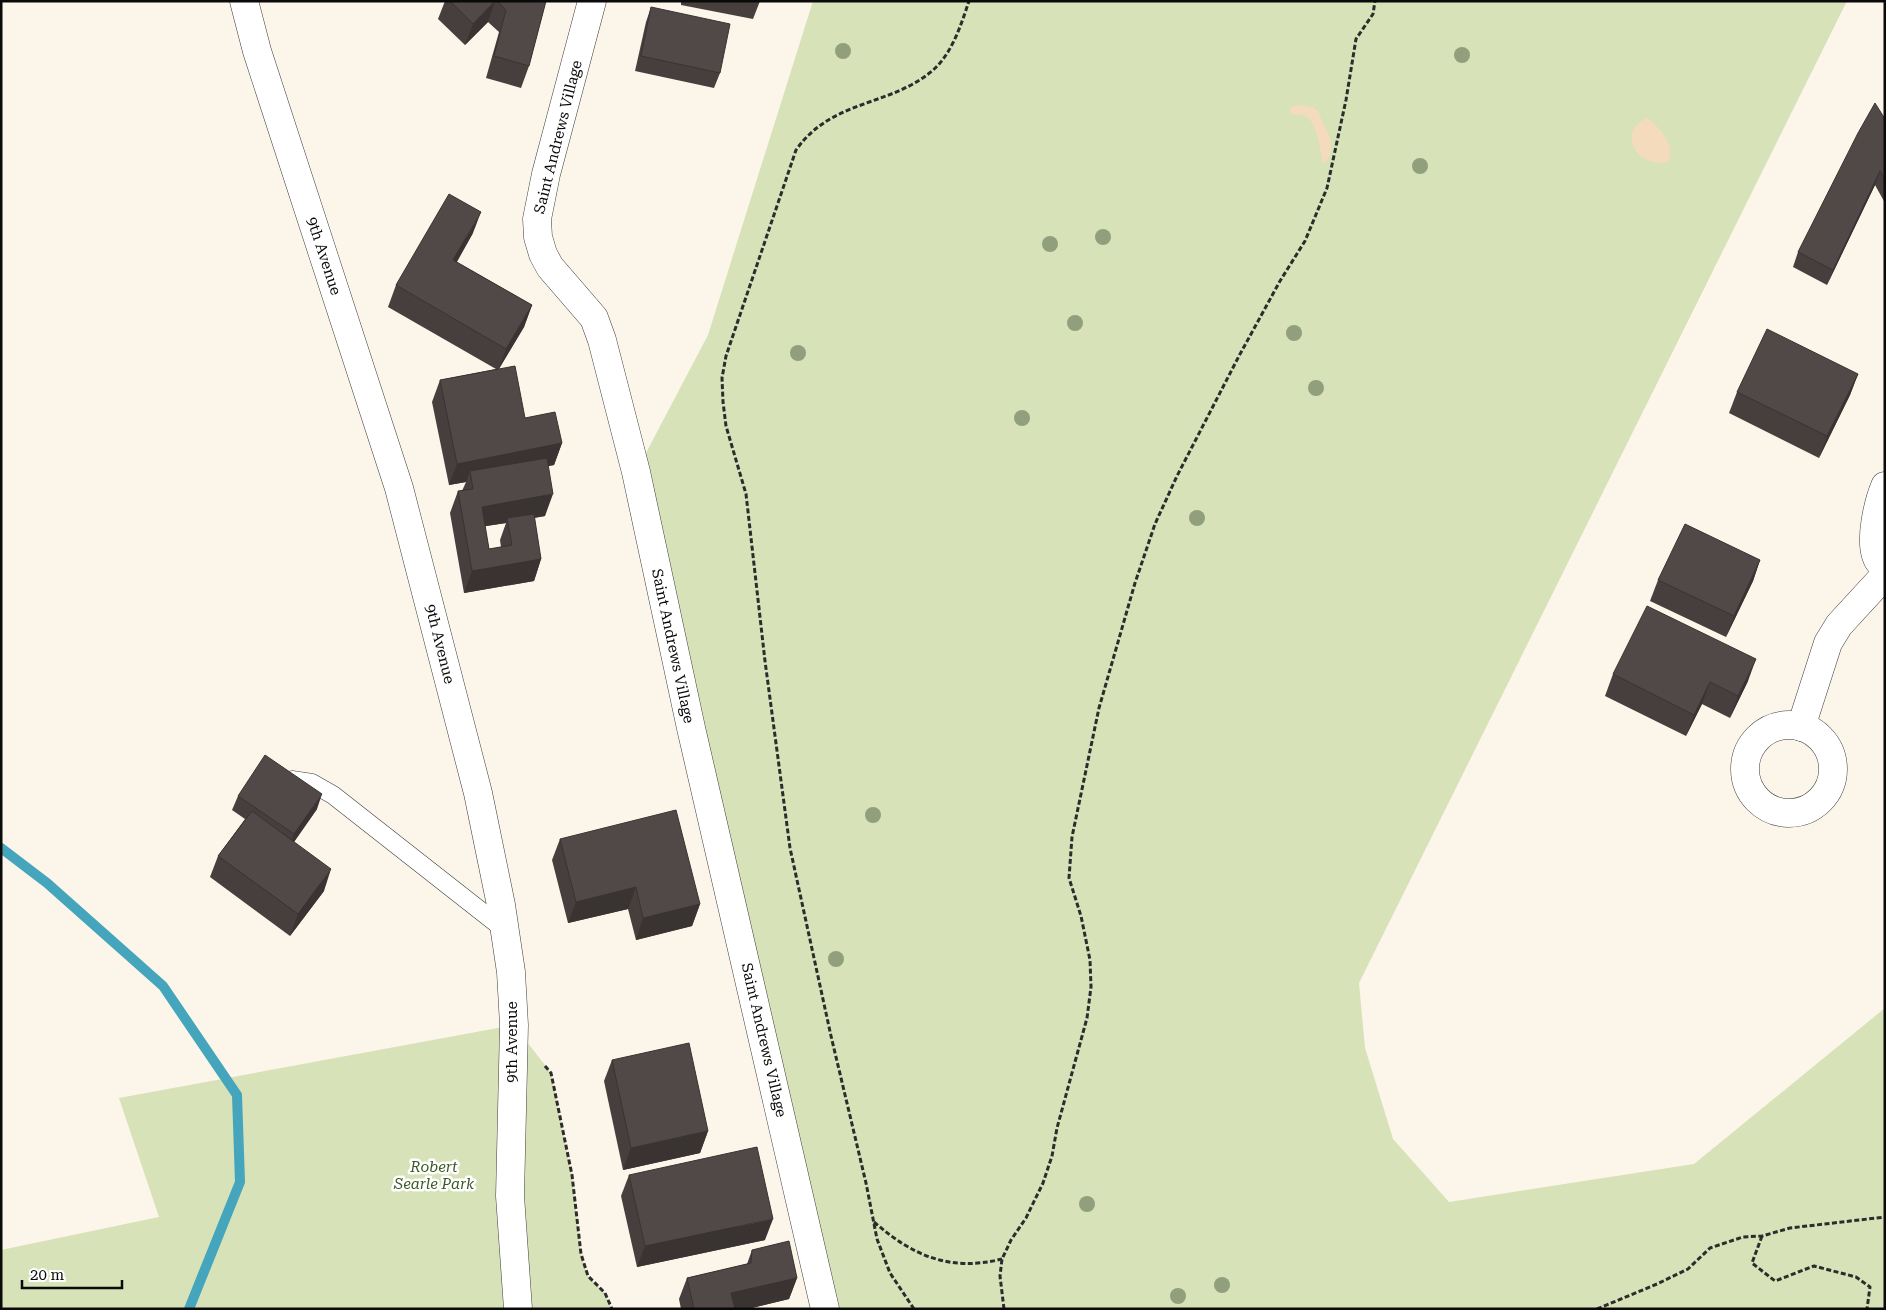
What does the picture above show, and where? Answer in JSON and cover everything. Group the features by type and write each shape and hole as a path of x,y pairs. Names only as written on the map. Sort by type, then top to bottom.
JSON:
{"street":[{"name":"9th Avenue","path":"244,1 257,51 399,488 478,793 505,930 511,972 514,1025 510,1196 518,1309"},
{"name":"Saint Andrews Village","path":"592,1 546,174 537,219 538,237 543,254 550,267 594,318 602,340 636,472 691,728 825,1309"},
{"path":"1885,486 1876,520 1874,537 1877,558 1885,567"},
{"path":"1802,727 1828,643 1839,625 1885,575"}],"lane":[{"path":"292,780 312,783 333,796 505,930"}],"path":[{"path":"914,1309 890,1272 877,1239 790,848 765,662 746,494 726,426 722,378 726,356 796,150 811,131 830,118 852,107 902,89 919,81 934,70 951,48 969,1"},
{"path":"1004,1309 1000,1276 1002,1259 1011,1240 1026,1218 1043,1183 1052,1156 1059,1120 1086,1018 1091,987 1090,960 1081,916 1069,878 1072,837 1099,708 1134,582 1155,524 1177,476 1239,356 1280,281 1305,241 1327,188 1346,100 1356,39 1373,14 1375,1"},
{"path":"514,1025 551,1073 572,1175 581,1254 588,1276 604,1293 612,1309"},
{"path":"1597,1309 1688,1270 1710,1248 1743,1237 1762,1236 1790,1228 1885,1216"},
{"path":"874,1221 899,1242 928,1257 962,1263 988,1262 1002,1259"},
{"path":"1762,1236 1752,1263 1775,1281 1814,1266 1856,1277 1870,1287 1867,1309"}],"green space":[{"path":"813,1 1847,1 1359,983 1365,1048 1393,1139 1449,1202 1694,1164 1885,1008 1885,1309 825,1309 636,472 708,335"},
{"name":"Robert Searle Park","path":"514,1025 551,1073 572,1175 581,1254 588,1276 605,1293 612,1309 1,1309 1,1250 159,1217 119,1098"}],"sand":[{"path":"1302,105 1311,107 1319,112 1331,142 1330,154 1323,164 1313,124 1305,116 1290,113 1291,106"},
{"path":"1646,118 1656,125 1667,140 1670,158 1667,162 1657,163 1648,160 1634,149 1632,133 1637,125"}],"building":[{"path":"450,1 495,1 473,24"},
{"path":"497,1 546,1 529,66 494,56 506,10"},
{"path":"651,7 730,24 720,73 641,56"},
{"path":"1875,103 1885,119 1885,179 1880,171 1833,270 1798,252"},
{"path":"449,194 481,212 453,260 532,305 506,349 396,285"},
{"path":"1767,329 1858,374 1827,436 1737,392"},
{"path":"515,366 525,418 555,412 562,443 457,464 440,380"},
{"path":"547,458 553,494 482,507 489,549 512,545 507,518 534,514 541,559 472,571 458,491 473,489 470,471"},
{"path":"1685,524 1760,560 1734,616 1658,580"},
{"path":"1647,606 1756,659 1738,696 1710,682 1694,715 1613,674"},
{"path":"265,755 322,794 294,834 238,796"},
{"path":"676,810 700,904 643,918 636,887 576,902 560,839"},
{"path":"252,811 331,869 298,914 218,856"},
{"path":"689,1043 708,1131 631,1148 612,1060"},
{"path":"757,1147 773,1219 645,1246 629,1175"},
{"path":"789,1241 797,1278 731,1293 735,1309 694,1309 687,1278 751,1263 752,1250"}],"waterway":[{"path":"1,848 47,883 163,986 237,1095 240,1182 189,1309"}]}
